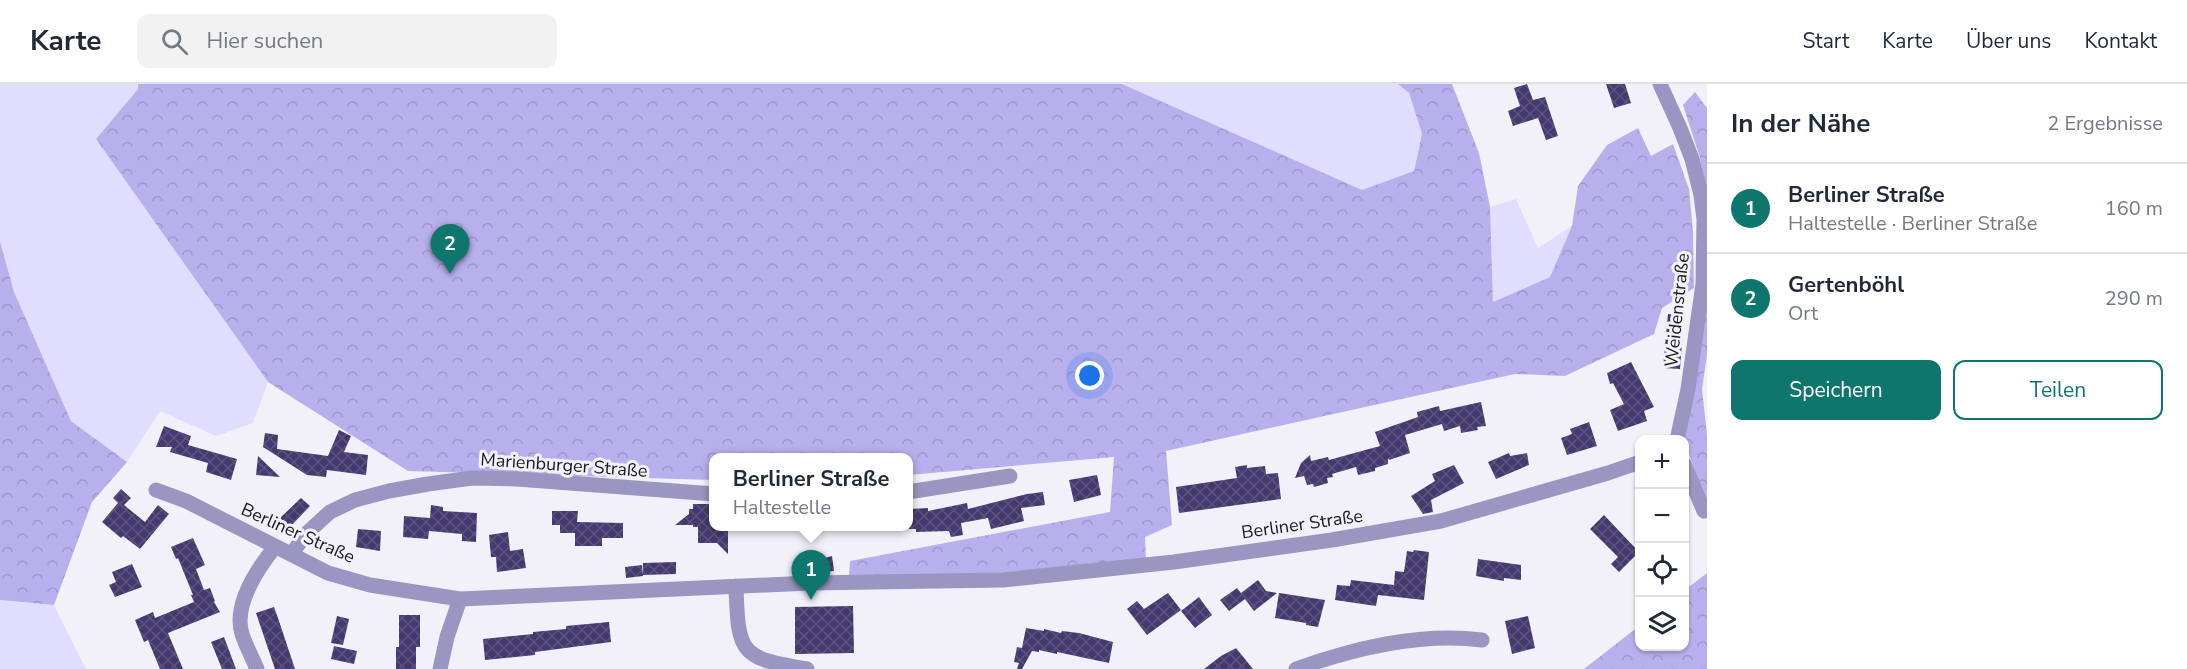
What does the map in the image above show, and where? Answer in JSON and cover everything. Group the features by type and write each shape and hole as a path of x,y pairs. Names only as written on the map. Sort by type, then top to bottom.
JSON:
{"street":[{"name":"Weidenstraße","path":"1660,84 1686,142 1696,175 1704,219 1703,284 1688,389 1678,435"},
{"name":"Berliner Straße","path":"156,490 186,501 328,573 370,585 460,599 736,586 1003,580 1174,562 1332,540 1441,521 1635,464"},
{"path":"913,491 1010,476"},
{"path":"1689,476 1704,512"},
{"name":"Marienburger Straße","path":"292,554 308,532 330,512 355,500 389,490 428,484 472,478 517,479 709,494"},
{"path":"256,669 242,633 240,619 251,585 275,548"},
{"path":"736,586 738,622 741,640 746,649 756,658 807,669"},
{"path":"440,669 447,637 460,599"},
{"path":"1296,669 1406,641 1460,638 1482,640"}],"shaded area":[{"path":"0,84 138,84 138,89 96,139 268,382 253,423 216,436 160,411 127,462 71,421 14,292 0,241"},
{"path":"1122,84 1398,84 1409,93 1422,134 1414,171 1362,191"},
{"path":"1516,199 1538,248 1572,226 1550,277 1493,302 1490,207"},
{"path":"0,600 54,605 86,669 0,669"}],"green space":[{"path":"138,84 1122,84 1362,190 1414,171 1422,134 1409,93 1398,84 1452,84 1479,153 1490,207 1493,302 1550,277 1572,226 1578,186 1607,145 1638,128 1651,156 1673,144 1689,189 1693,232 1694,288 1662,308 1654,334 1565,376 1515,374 1166,451 1172,525 1145,537 1146,561 1002,576 849,576 850,561 1110,512 1114,457 913,475 913,453 709,453 709,480 408,471 268,382 96,139 138,89"},
{"path":"1695,92 1707,108 1707,201 1700,158 1683,105"},
{"path":"0,241 14,292 71,421 127,462 92,502 54,605 0,600"},
{"path":"1707,295 1707,355 1702,389 1707,435 1707,506 1689,454 1689,435 1685,435"},
{"path":"1707,573 1707,669 1584,669 1635,629 1635,651 1689,651 1689,587"}],"building":[{"path":"1527,84 1533,100 1545,97 1558,136 1546,140 1538,118 1513,126 1508,111 1520,106 1514,88"},
{"path":"1606,84 1625,84 1631,103 1614,108"},
{"path":"1668,314 1684,316 1680,369 1663,368"},
{"path":"1631,362 1654,407 1644,411 1647,421 1618,431 1610,410 1624,404 1613,383 1610,384 1607,373"},
{"path":"1481,402 1486,426 1477,427 1478,430 1461,433 1460,426 1444,431 1442,424 1405,435 1410,453 1389,460 1388,458 1388,464 1375,468 1375,471 1358,475 1356,467 1332,474 1333,477 1327,478 1328,483 1314,487 1313,484 1307,485 1304,476 1295,478 1301,463 1310,455 1311,461 1328,457 1329,460 1380,446 1375,432 1418,417 1417,412 1439,406 1440,411"},
{"path":"1589,422 1597,446 1567,455 1561,438 1572,434 1570,429"},
{"path":"164,426 191,436 188,445 237,459 231,480 206,472 208,463 170,452 172,447 156,447"},
{"path":"339,430 351,436 344,452 368,455 366,475 327,470 326,477 307,475 263,447 265,433 278,435 277,449 328,456"},
{"path":"1509,453 1510,456 1527,453 1529,465 1496,479 1488,462"},
{"path":"258,456 280,477 256,475"},
{"path":"1247,465 1247,468 1265,466 1266,474 1278,473 1281,499 1179,513 1176,487 1237,478 1235,467"},
{"path":"1454,465 1464,483 1431,500 1433,512 1423,514 1411,496 1435,481 1432,474"},
{"path":"1097,475 1101,495 1074,502 1069,480"},
{"path":"121,489 131,498 124,505 145,522 158,505 169,514 140,549 123,536 121,538 102,522 118,503 113,498"},
{"path":"1043,492 1045,505 1021,508 1024,521 991,529 988,518 961,523 963,535 951,537 949,531 916,532 916,529 913,529 913,509 928,508 928,511 967,503 968,509"},
{"path":"301,498 310,506 290,527 280,518"},
{"path":"693,504 709,504 709,531 728,531 728,554 717,543 698,543 698,527 675,525 689,514 689,509 693,509"},
{"path":"431,505 443,507 443,511 477,513 476,542 462,541 462,534 429,531 428,539 403,537 404,516 430,518"},
{"path":"552,511 578,511 577,522 623,523 623,538 602,538 602,546 575,546 575,533 560,533 560,525 552,525"},
{"path":"1604,515 1635,548 1635,556 1619,572 1611,564 1618,557 1590,529"},
{"path":"358,529 381,531 380,551 356,547"},
{"path":"508,532 510,551 523,549 526,568 497,572 496,557 491,557 489,535"},
{"path":"193,538 205,565 196,569 204,590 210,588 220,612 168,633 183,669 160,669 148,640 144,642 135,620 153,612 155,618 194,602 178,558 176,559 171,547"},
{"path":"1414,550 1429,552 1424,600 1378,595 1376,606 1335,600 1337,585 1350,586 1351,580 1394,585 1395,571 1404,572 1407,551 1413,552"},
{"path":"832,556 834,571 814,572 811,562"},
{"path":"1478,559 1521,565 1521,580 1504,578 1504,581 1476,576"},
{"path":"676,562 676,574 643,575 643,563"},
{"path":"132,564 142,587 115,597 109,585 116,582 112,572"},
{"path":"642,565 643,576 626,578 625,567"},
{"path":"1258,580 1266,591 1277,593 1254,611 1245,599 1229,611 1220,600 1237,588 1241,593"},
{"path":"1168,593 1181,610 1147,635 1127,609 1137,601 1144,609"},
{"path":"1279,593 1325,600 1318,627 1275,618"},
{"path":"1199,597 1212,615 1195,628 1181,611"},
{"path":"853,606 854,653 795,654 795,607"},
{"path":"274,607 295,669 275,669 256,613"},
{"path":"399,615 420,615 420,647 416,647 416,669 396,669"},
{"path":"337,616 349,619 343,645 331,643"},
{"path":"1528,616 1535,648 1512,654 1505,621"},
{"path":"609,622 611,642 535,652 535,655 485,660 483,639"},
{"path":"1026,628 1079,633 1113,642 1109,663 1039,650 1039,652 1032,651 1022,669 1017,669 1019,663 1014,662 1017,647 1022,648"},
{"path":"224,637 236,669 222,669 211,642"},
{"path":"334,646 357,651 354,664 331,659"},
{"path":"1236,648 1253,669 1204,669 1221,656"}],"place":[{"name":"Gertenböhl","path":"450,274"},
{"name":"Berliner Straße","path":"811,600"}]}
